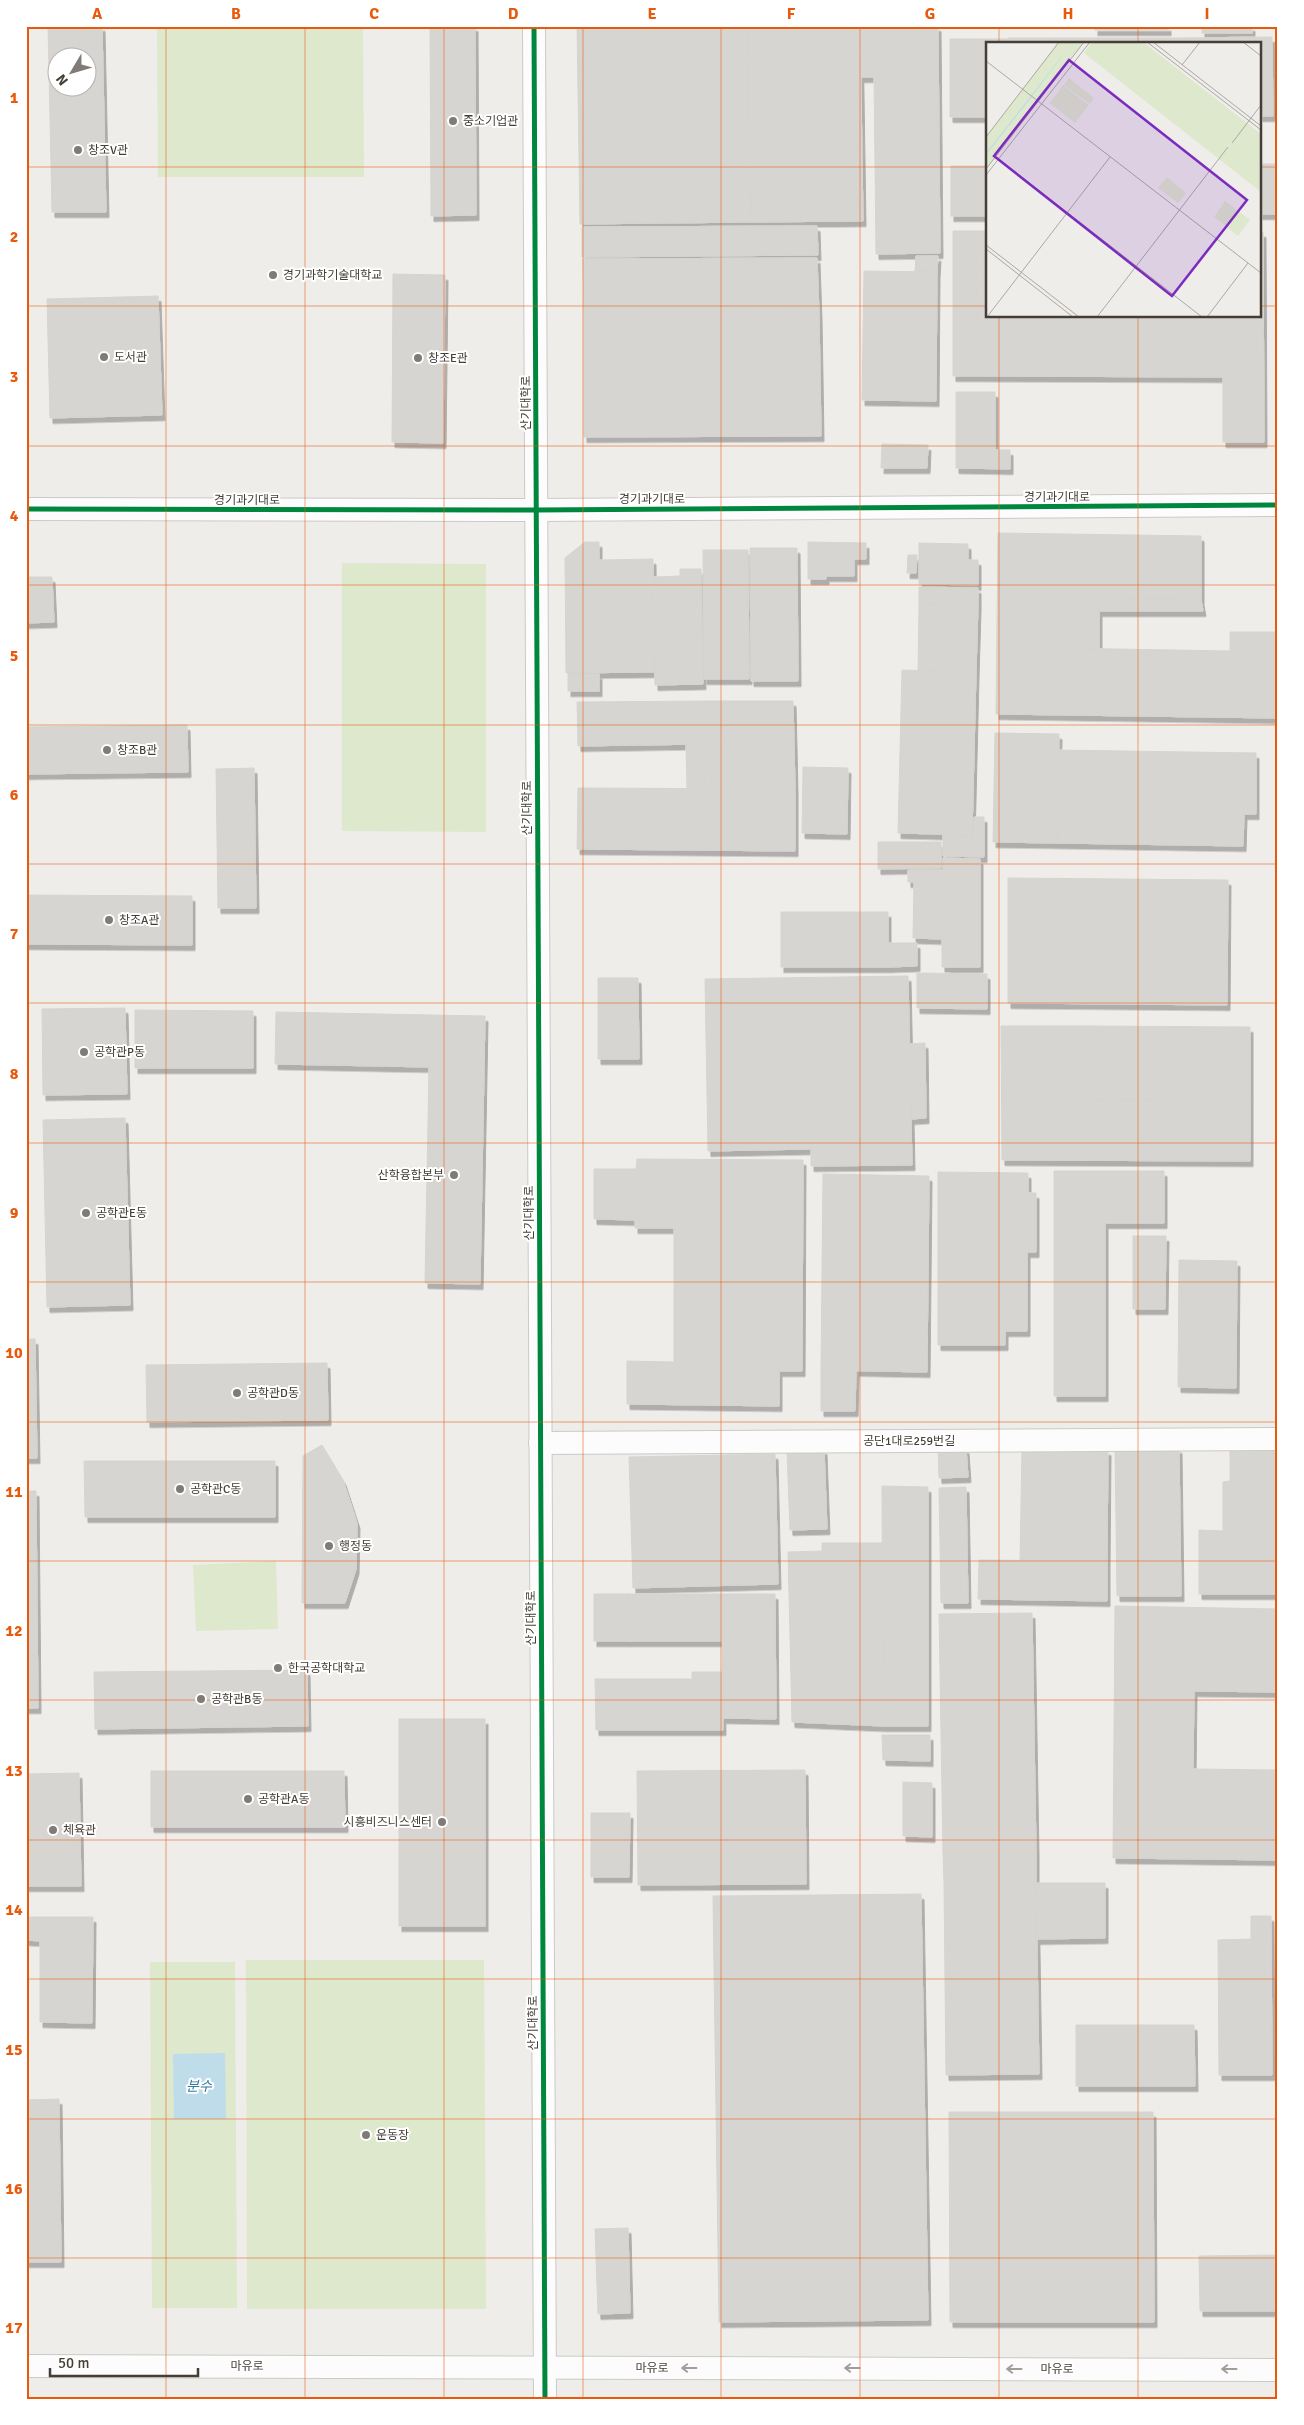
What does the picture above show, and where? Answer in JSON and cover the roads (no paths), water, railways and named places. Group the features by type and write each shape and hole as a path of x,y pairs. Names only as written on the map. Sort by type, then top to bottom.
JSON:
{"street":[{"name":"산기대학로","path":"534,26 545,2399"},
{"name":"경기과기대로","path":"26,509 536,510 1278,505"},
{"name":"공단1대로259번길","path":"540,1443 1278,1439"},
{"name":"마유로","path":"26,2366 1278,2370"}],"water":[{"name":"분수","path":"225,2053 226,2119 174,2119 173,2054"}],"place":[{"name":"중소기업관","path":"453,121"},
{"name":"창조V관","path":"78,150"},
{"name":"경기과학기술대학교","path":"273,275"},
{"name":"도서관","path":"104,357"},
{"name":"창조E관","path":"418,358"},
{"name":"창조B관","path":"107,750"},
{"name":"창조A관","path":"109,920"},
{"name":"공학관P동","path":"84,1052"},
{"name":"산학융합본부","path":"454,1175"},
{"name":"공학관E동","path":"86,1213"},
{"name":"공학관D동","path":"237,1393"},
{"name":"공학관C동","path":"180,1489"},
{"name":"행정동","path":"329,1546"},
{"name":"한국공학대학교","path":"278,1668"},
{"name":"공학관B동","path":"201,1699"},
{"name":"공학관A동","path":"248,1799"},
{"name":"시흥비즈니스센터","path":"442,1822"},
{"name":"체육관","path":"53,1830"},
{"name":"운동장","path":"366,2135"}]}
